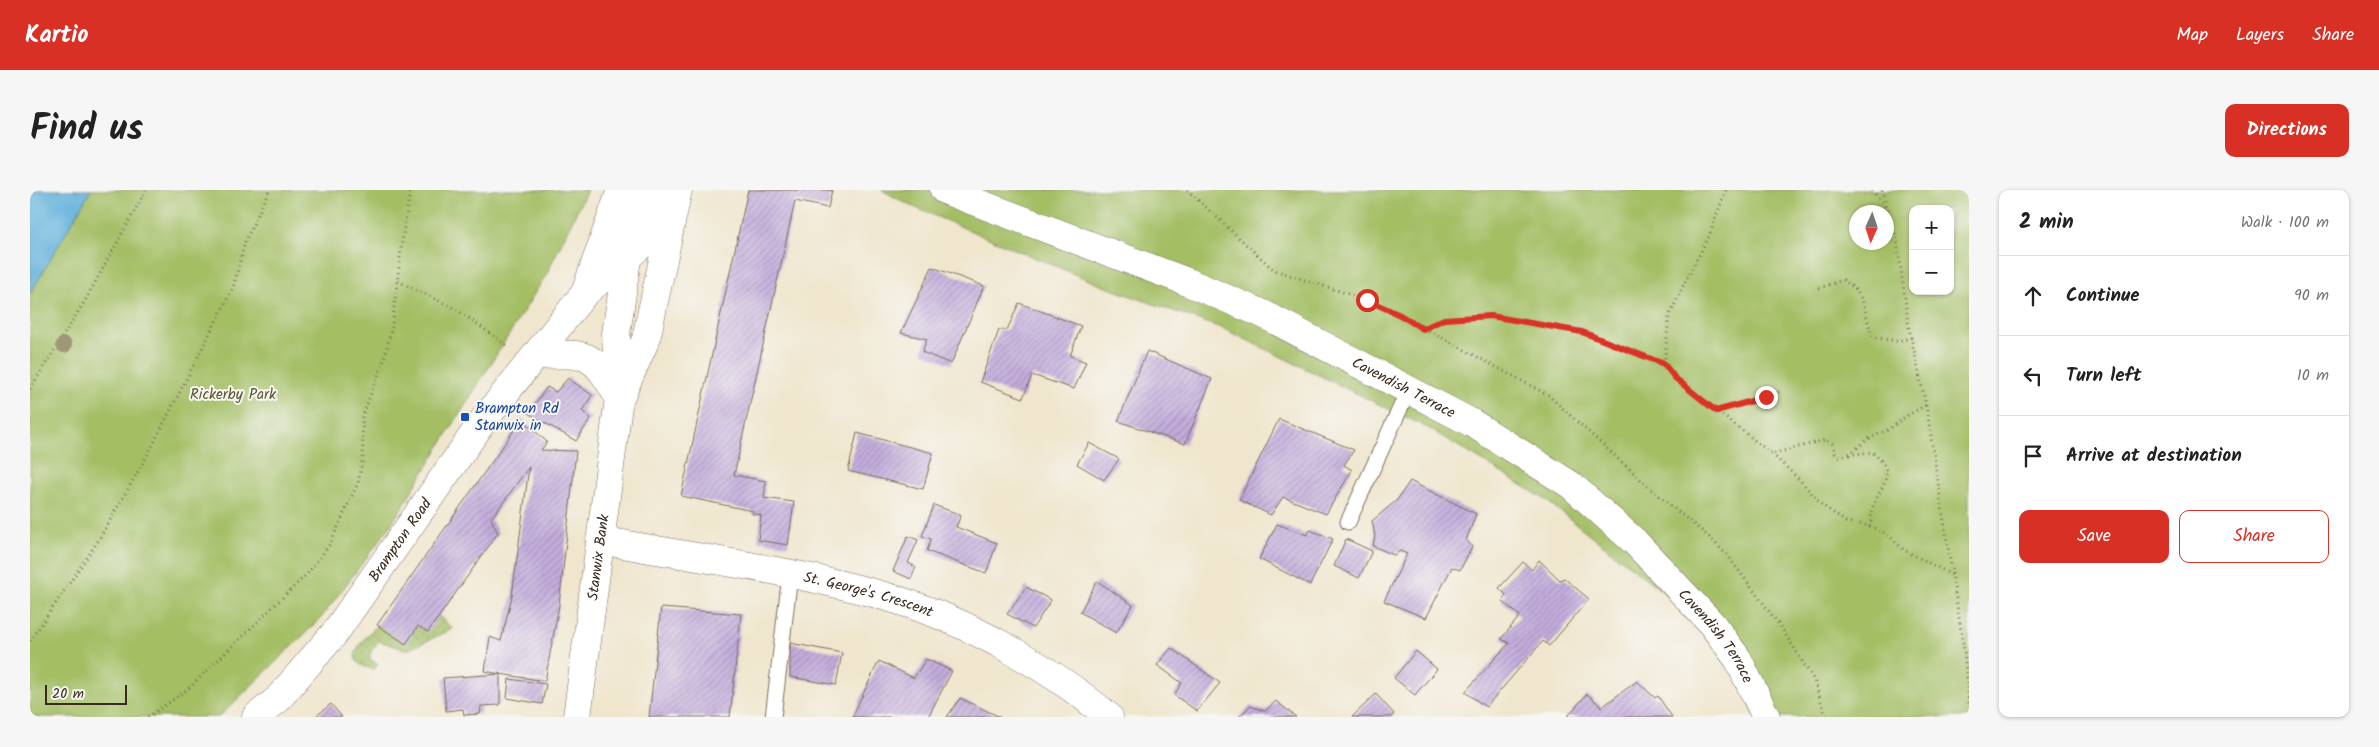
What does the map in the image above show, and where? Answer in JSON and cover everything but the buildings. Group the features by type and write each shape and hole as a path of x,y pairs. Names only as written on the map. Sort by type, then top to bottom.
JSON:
{"main road":[{"name":"Brampton Road","path":"585,293 622,190"},
{"name":"Stanwix Bank","path":"577,717 619,398 616,334 637,190"},
{"name":"Brampton Road","path":"256,717 277,700 334,634 483,421 524,352 585,293 647,240 659,190"},
{"name":"Stanwix Bank","path":"619,398 646,339 678,190"},
{"name":"Cavendish Terrace","path":"944,190 1185,281 1261,314 1472,423 1571,485 1635,542 1712,624 1738,659 1766,717"},
{"path":"524,352 573,354 590,358 601,368 619,398"},
{"name":"St. George's Crescent","path":"600,540 790,575 894,599 936,615 1015,652 1094,704 1109,717"}],"lane":[{"path":"1348,522 1409,389"},
{"path":"773,717 790,575"}],"path":[{"path":"30,389 86,300 146,190"},
{"path":"30,641 98,541 148,454 233,288 245,242 269,190"},
{"path":"148,717 187,690 308,574 330,544 358,483 363,458 362,417 384,360 392,326 410,190"},
{"path":"1188,190 1274,270 1367,300 1400,315 1548,395 1728,556 1780,626 1814,680 1826,717"},
{"path":"1664,364 1669,317 1709,236 1726,190"},
{"path":"1872,190 1884,205"},
{"path":"1882,190 1887,205"},
{"path":"1894,230 1912,338 1926,406 1964,650 1969,703"},
{"path":"1819,288 1843,280 1855,287 1864,300 1873,337 1896,341 1912,338"},
{"path":"398,281 456,309 524,352"},
{"path":"1423,329 1444,319 1491,316 1582,332 1664,364 1675,378 1772,454 1799,479 1821,504 1846,522 1870,526 1888,535 1904,550 1952,575"},
{"path":"1716,411 1782,391"},
{"path":"1848,455 1870,438 1889,429 1908,415 1926,406"},
{"path":"1772,454 1825,440 1832,444 1835,453 1839,456 1872,452 1883,461 1886,474 1882,491 1872,510 1870,526"}],"green space":[{"name":"Rickerby Park","path":"91,190 587,190 546,275 389,528 320,619 219,717 30,717 30,294"},
{"path":"882,190 1969,190 1969,717 1756,717 1716,633 1543,498 1430,429 1224,329 1103,286 909,205"},
{"path":"439,616 453,629 407,650 379,641 371,651 370,659 378,665 374,669 357,662 355,656 357,650 377,625 418,626"}],"water":[{"path":"30,190 91,190 30,294"}],"place":[{"name":"Brampton Rd Stanwix in","path":"465,417"}],"route":[{"path":"1367,300 1400,315 1423,329 1444,319 1491,316 1582,332 1664,364 1675,378 1716,411 1753,399 1766,397"}]}
